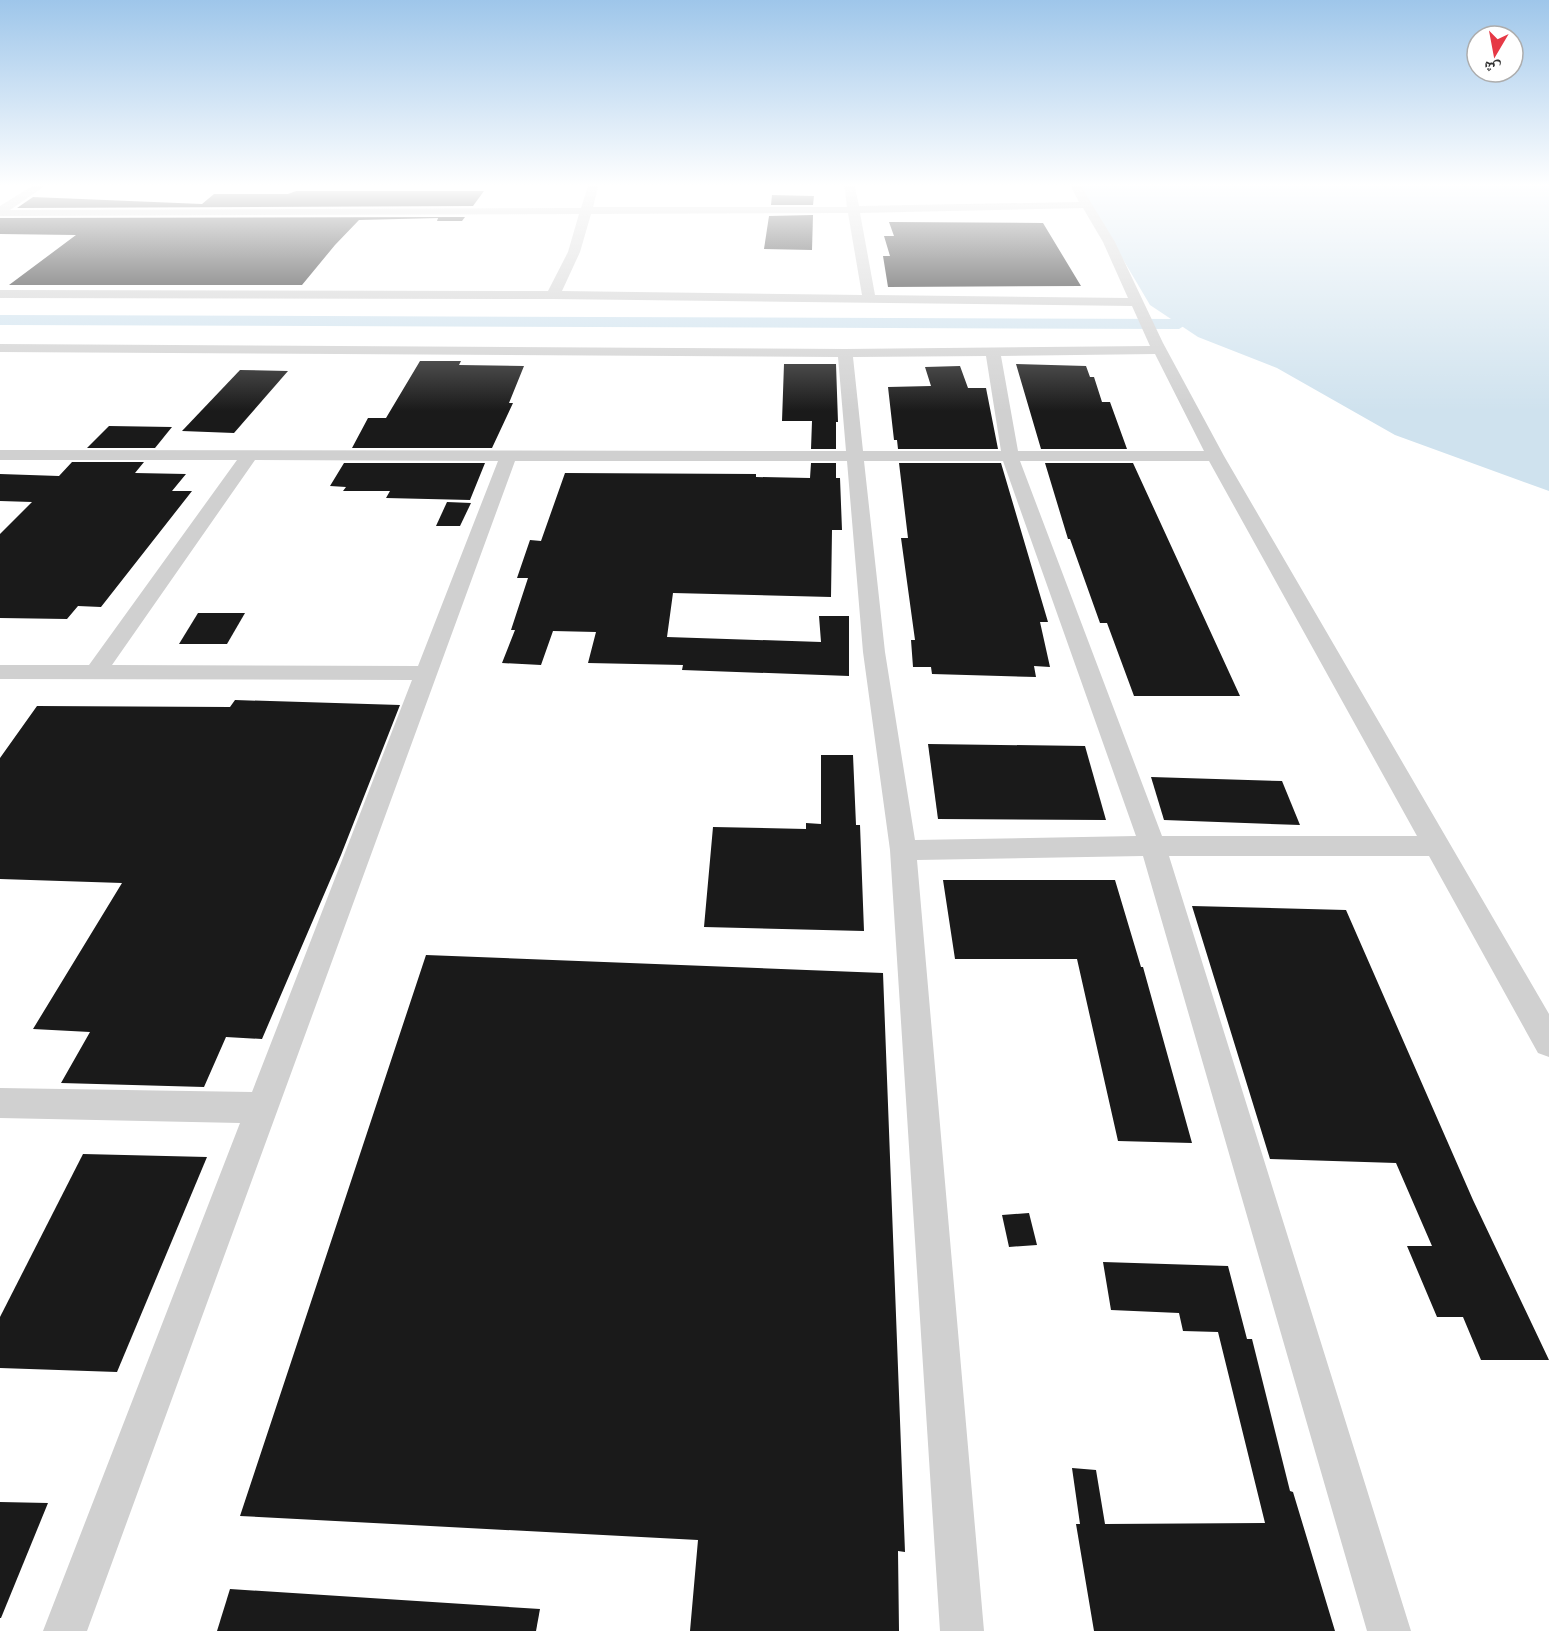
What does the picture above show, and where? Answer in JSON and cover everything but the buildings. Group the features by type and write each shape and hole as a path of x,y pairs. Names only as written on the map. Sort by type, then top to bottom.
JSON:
{"street":[{"path":"553,295 571,259"},
{"path":"862,259 869,299"},
{"path":"1115,259 1215,456 1549,1043"},
{"path":"0,294 553,295 1137,302"},
{"path":"0,348 845,353 1160,350"},
{"path":"845,353 874,652 903,850 962,1631"},
{"path":"993,353 1010,456 1153,846 1389,1631"},
{"path":"0,455 1215,456"},
{"path":"96,671 250,455"},
{"path":"65,1631 508,456"},
{"path":"0,672 426,673"},
{"path":"903,850 1153,846 1438,846"},
{"path":"0,1103 262,1108"}],"water":[{"path":"1123,259 1549,259 1549,491 1395,435 1277,368 1198,337 1150,305"}],"waterway":[{"path":"0,320 1179,324"}]}
